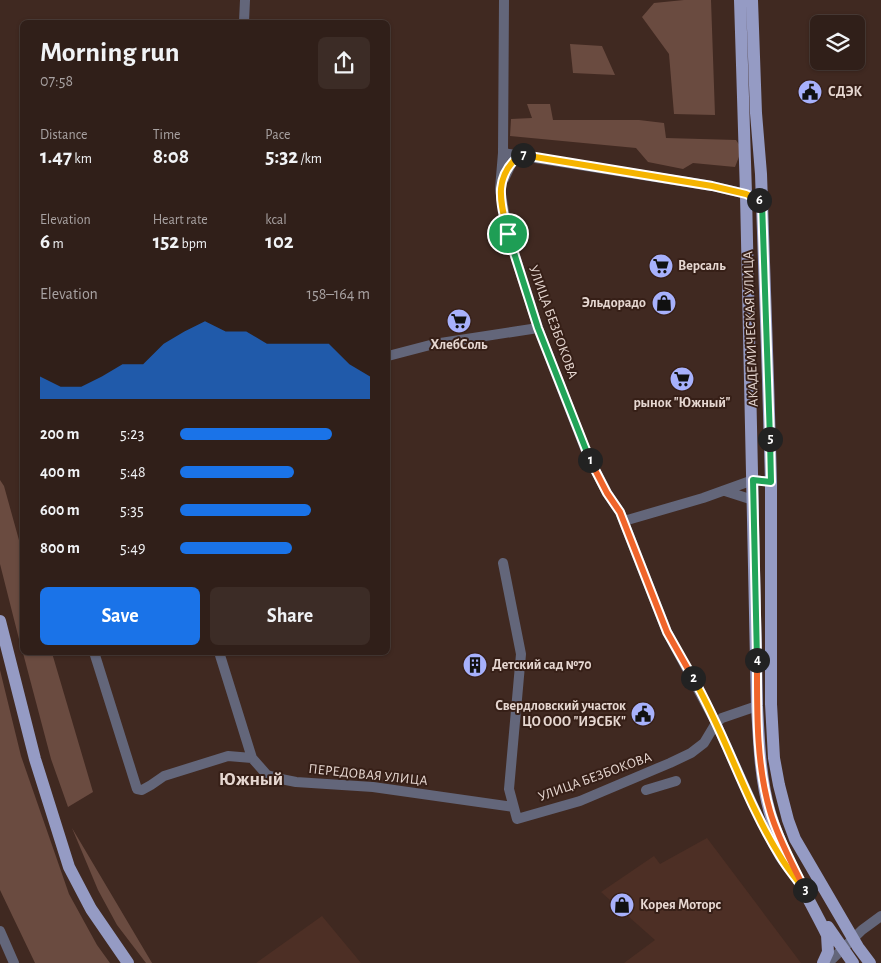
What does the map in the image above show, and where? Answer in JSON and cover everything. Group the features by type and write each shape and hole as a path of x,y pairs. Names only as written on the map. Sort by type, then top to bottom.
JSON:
{"main road":[{"path":"740,0 757,706 764,786 770,813 790,861 827,935 828,952 823,963"},
{"name":"АКАДЕМИЧЕСКАЯ УЛИЦА","path":"752,0 756,113 762,202 770,448 771,704 775,767 788,820 796,839 855,943 870,963"},
{"path":"752,444 770,448"},
{"path":"0,621 35,760 69,866 91,909 128,963"},
{"path":"805,891 847,958"}],"street":[{"path":"244,20 245,0"},
{"name":"УЛИЦА БЕЗБОКОВА","path":"504,0 503,153 500,189 508,234 538,328 588,456 624,521 667,632 716,723 758,818 780,858 805,891"},
{"path":"503,153 694,183 746,194 762,202"},
{"path":"500,189 506,171 513,160 520,155"},
{"path":"390,355 434,344 538,328"},
{"path":"624,521 725,491 753,480 771,482"},
{"path":"725,491 753,500"},
{"path":"503,563 521,654 509,789 514,807"},
{"path":"95,655 137,789 142,790 164,776 228,756 252,758 220,655"},
{"path":"716,723 722,718 757,706"},
{"name":"УЛИЦА БЕЗБОКОВА","path":"514,807 517,819 580,801 632,780 691,753 704,743 716,723"},
{"name":"ПЕРЕДОВАЯ УЛИЦА","path":"252,758 267,775 288,780 373,787 514,807"},
{"path":"646,790 676,781"},
{"path":"828,963 847,958 855,943 859,942 877,919"},
{"path":"0,931 14,963"}],"shaded area":[{"path":"711,0 715,115 674,114 669,54 642,17 654,3"},
{"path":"570,44 602,46 615,75 573,73"},
{"path":"527,104 550,104 553,120 639,120 664,123 666,138 736,140 742,149 735,167 693,163 683,169 648,162 636,148 510,136 511,119 532,118"},
{"path":"0,480 4,486 20,544 20,643 0,564"},
{"path":"24,655 53,655 93,792 68,807 51,759"},
{"path":"0,670 21,756 69,894 97,945 110,963 35,963 0,890"},
{"path":"72,828 152,963 146,963 117,925 98,890"},
{"path":"707,838 801,963 624,963 655,940 601,892 654,856 660,864"},
{"path":"322,916 361,963 256,963"}],"place":[{"name":"СДЭК","path":"810,92"},
{"name":"Версаль","path":"661,266"},
{"name":"Эльдорадо","path":"664,303"},
{"name":"ХлебСоль","path":"459,321"},
{"name":"рынок \"Южный\"","path":"682,379"},
{"name":"Детский сад №70","path":"475,665"},
{"name":"Свердловский участок ЦО ООО \"ИЭСБК\"","path":"643,714"},
{"name":"Корея Моторс","path":"622,905"}],"district":[{"name":"Южный","path":"251,779"}],"route":[{"path":"520,155 712,186 746,194 762,202 771,482 753,480 757,706 764,786 770,813 779,838 805,891 780,858 758,818 716,723 667,632 620,512 607,493 588,456 538,328 508,234 500,189 506,171 513,160 520,155"}]}
